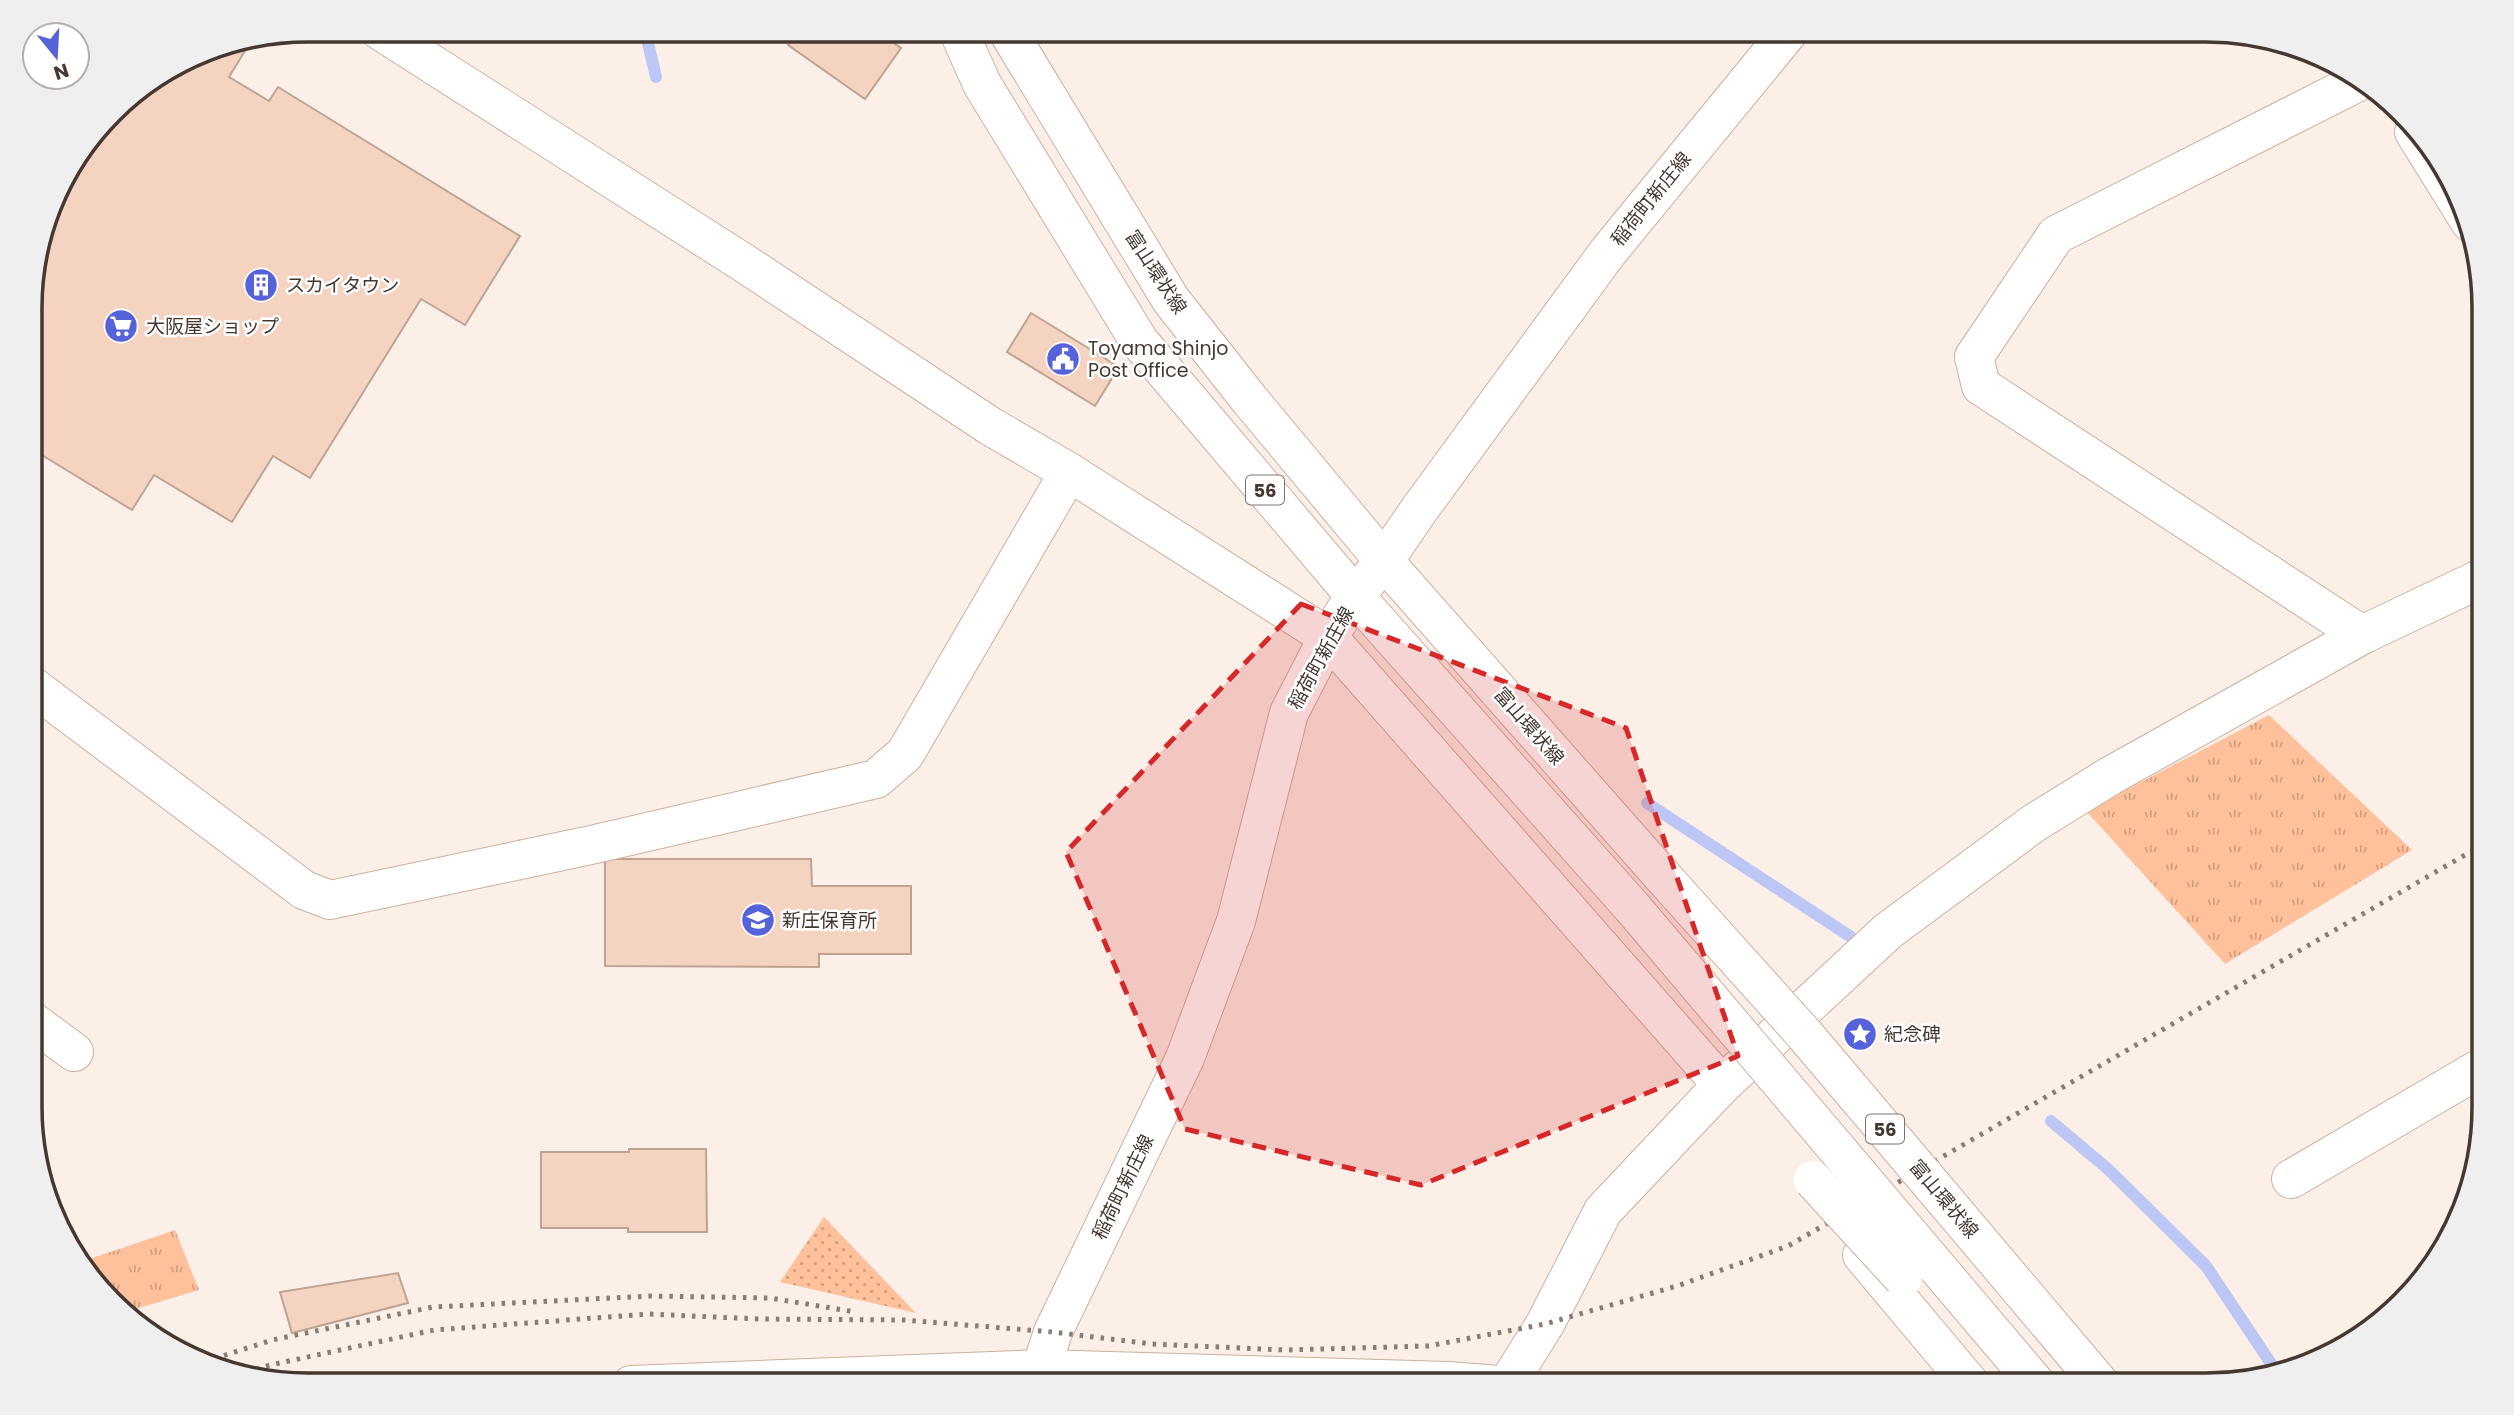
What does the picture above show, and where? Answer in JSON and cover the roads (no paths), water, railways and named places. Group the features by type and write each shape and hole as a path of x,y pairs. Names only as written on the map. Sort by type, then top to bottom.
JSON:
{"street":[{"path":"398,42 747,265 990,426 1069,472 1328,637 1722,1085"},
{"name":"56","path":"963,42 982,84 1139,341 1355,596 1632,907 2027,1373"},
{"name":"富山環状線","path":"1014,42 1171,300 1249,399 1384,561 1805,1035 2091,1373"},
{"name":"稲荷町新庄線","path":"1038,1373 1053,1332 1185,1058 1236,921 1289,713 1328,637 1355,596 1384,561 1608,252 1780,42"},
{"path":"2351,85 2056,235 1974,357 1981,386 2362,635"},
{"path":"42,694 304,890 330,900 591,845 876,779 905,754 1069,472"},
{"path":"1514,1373 1545,1324 1603,1211 1722,1085 1888,931 2034,823 2110,776 2362,635 2472,583"},
{"path":"42,1028 74,1052"},
{"path":"2291,1179 2472,1073"},
{"path":"1813,1180 1903,1278"},
{"path":"1855,1246 1961,1373"}],"waterway":[{"path":"648,42 656,77"},
{"path":"1647,803 1851,937"},
{"path":"2051,1121 2109,1170 2206,1266 2272,1365"}],"railway":[{"path":"259,1369 434,1330 648,1314 759,1319 904,1320 1053,1332 1152,1344 1285,1350 1428,1346 1545,1324 1677,1286 1788,1246 2472,851"},
{"path":"218,1357 272,1340 433,1307 651,1296 770,1298 855,1312"}],"place":[{"name":"スカイタウン","path":"261,285"},
{"name":"大阪屋ショップ","path":"121,326"},
{"name":"Toyama Shinjo Post Office","path":"1063,359"},
{"name":"新庄保育所","path":"758,920"},
{"name":"紀念碑","path":"1860,1034"}]}
